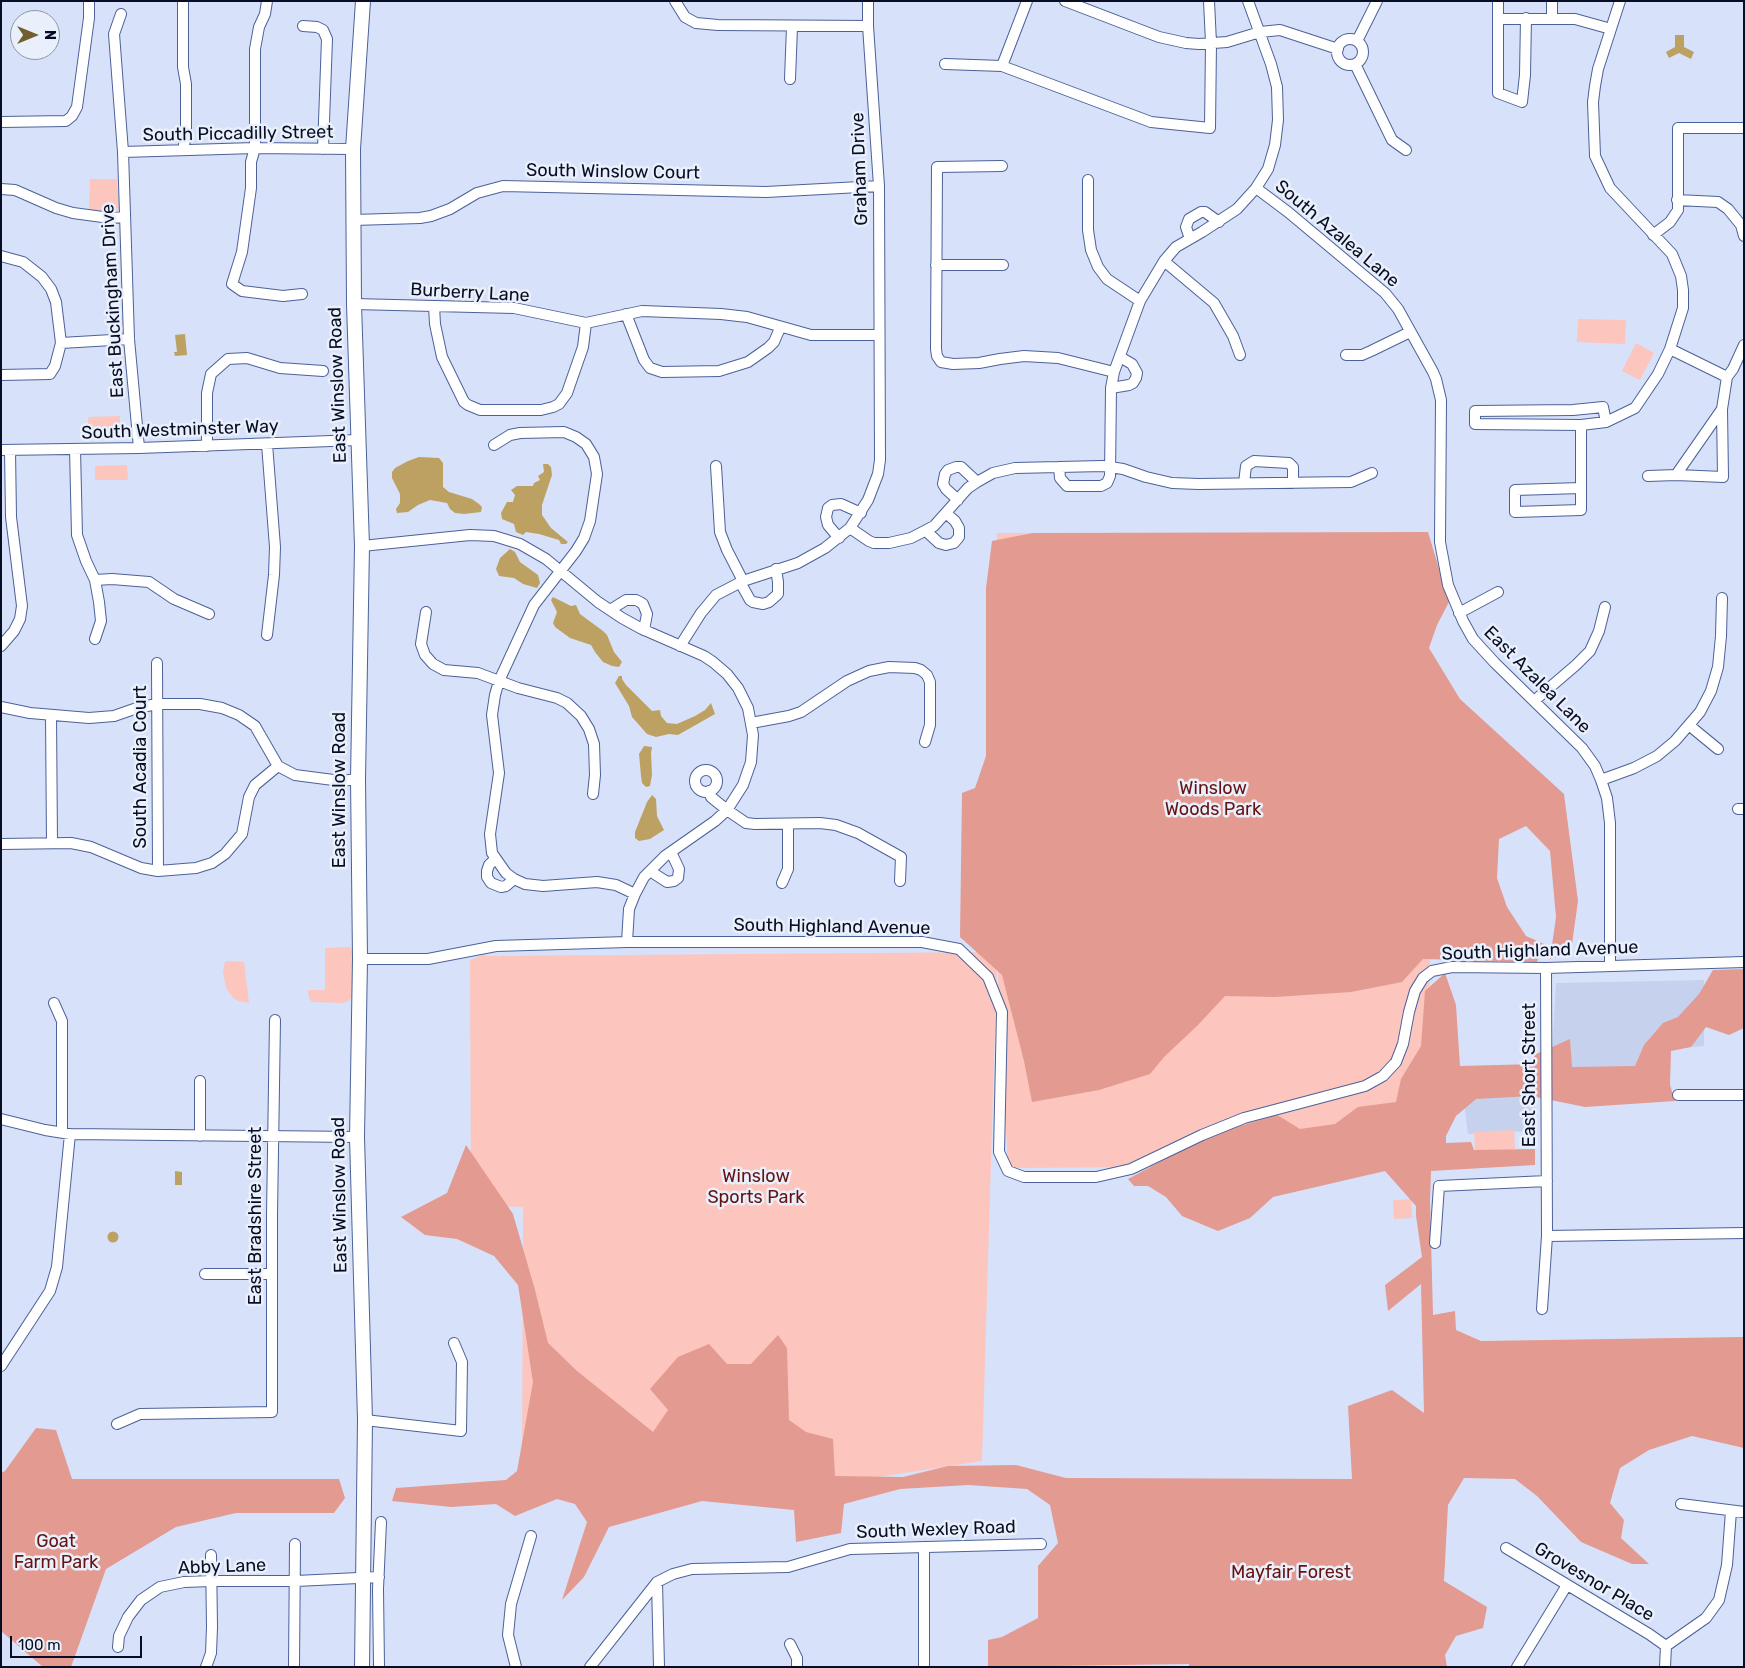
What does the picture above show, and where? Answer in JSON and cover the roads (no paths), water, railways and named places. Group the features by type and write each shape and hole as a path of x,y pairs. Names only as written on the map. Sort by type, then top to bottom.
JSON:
{"main road":[{"name":"East Winslow Road","path":"362,1667 365,1420 357,1137 360,959 358,779 362,546 354,304 353,149 363,1"}],"street":[{"path":"1,122 66,121 72,116 76,107 88,18 88,1"},
{"path":"183,1 186,135 183,150"},
{"path":"267,1 255,49 255,148 250,162 250,188 242,252 232,284 242,291 283,296 302,294"},
{"path":"675,1 685,17 696,22 718,25 792,27 868,26"},
{"name":"Graham Drive","path":"680,646 708,603 716,595 741,581 798,563 826,548 839,538 850,528 861,513 874,486 880,460 879,186 868,1"},
{"path":"1002,66 1027,1"},
{"path":"1065,1 1159,37 1186,43 1211,43 1234,40 1260,32 1280,30 1338,49"},
{"path":"944,64 1002,66 1151,122 1210,128 1211,43 1209,1"},
{"path":"1059,467 1060,478 1064,484 1070,486 1104,485 1109,480 1111,388 1114,372 1140,301 1164,261 1176,247 1219,222 1245,202 1268,169 1278,120 1275,78 1248,1"},
{"path":"1357,41 1377,1"},
{"path":"1498,1 1498,93 1522,102 1526,75 1526,18"},
{"path":"1552,1 1552,18"},
{"path":"1606,422 1603,407 1573,410 1475,410 1475,424 1581,425 1606,422 1635,408 1658,374 1670,349 1683,308 1681,276 1672,254 1610,188 1595,156 1593,102 1595,86 1598,69 1620,1"},
{"name":"East Buckingham Drive","path":"121,14 114,34 123,152 128,339 139,448"},
{"path":"1498,19 1575,19 1611,29"},
{"path":"303,26 318,27 323,30 327,40 323,149"},
{"path":"790,79 792,27"},
{"path":"1345,40 1357,41 1362,47 1363,55 1359,62 1347,64 1340,60 1337,53 1338,49 1345,40"},
{"path":"1355,64 1392,140 1406,150"},
{"path":"1653,235 1670,222 1678,210 1678,128 1744,128"},
{"name":"South Piccadilly Street","path":"123,152 255,148 353,149"},
{"path":"1002,166 937,167 936,350 941,362 970,364 1012,357 1044,357 1071,360 1114,372"},
{"path":"1088,180 1088,230 1091,250 1098,266 1107,279 1140,301"},
{"name":"South Winslow Court","path":"353,220 431,216 450,209 477,193 502,186 766,192 879,186"},
{"name":"South Azalea Lane","path":"1256,188 1288,212 1385,293 1398,309 1410,332"},
{"path":"1,189 15,190 56,208 73,213 110,218 124,217"},
{"path":"1677,200 1718,202 1728,208 1741,225 1744,236"},
{"path":"1190,239 1186,227 1189,219 1201,212 1205,212 1219,222"},
{"path":"1,256 23,262 42,277 51,289 56,302 61,343 55,366 50,374 1,375"},
{"path":"1164,261 1214,302 1233,336 1240,355"},
{"path":"936,265 1003,265"},
{"name":"Burberry Lane","path":"354,304 514,308 586,324 642,311 735,315 810,335 879,335"},
{"path":"434,306 435,324 442,357 464,402 468,406 480,410 541,410 559,404 566,393 583,347 586,324"},
{"path":"626,314 644,360 650,368 662,372 719,371 748,362 774,342 780,328"},
{"path":"1346,355 1362,354 1371,351 1410,332"},
{"name":"East Azalea Lane","path":"1410,332 1433,372 1438,389 1441,413 1440,542 1445,575 1459,613 1467,630 1483,651 1589,756 1601,780 1607,798 1610,823 1610,966"},
{"path":"61,343 128,339"},
{"path":"1648,476 1723,477 1722,409 1727,377 1733,369 1744,345"},
{"path":"1670,349 1727,377"},
{"path":"1111,388 1129,386 1136,378 1135,369 1132,364 1120,357"},
{"path":"207,446 207,393 211,374 228,359 247,358 280,368 323,370"},
{"path":"1676,475 1722,409"},
{"path":"1581,425 1581,488 1581,510 1515,512 1515,490 1581,488"},
{"path":"494,445 510,435 520,433 564,432 581,440 590,450 597,474 590,521 580,546 534,605 499,681 492,715 499,773 490,834 492,853 506,873 514,879 534,886 604,882 616,885 635,894"},
{"name":"South Westminster Way","path":"6,450 139,448 359,440"},
{"path":"267,444 275,547 274,575 267,635"},
{"path":"75,449 77,535 86,562 95,580 101,621 95,638"},
{"path":"1,646 14,631 20,619 22,606 10,517 6,450"},
{"path":"1244,483 1246,466 1254,461 1289,462 1293,467 1293,483"},
{"path":"716,466 720,532 750,600 758,604 769,602 778,594 776,569"},
{"path":"958,500 943,484 944,474 948,470 961,467 977,482"},
{"path":"850,528 869,542 889,543 900,541 926,531 947,514 958,500 977,482 993,473 1004,470 1110,467 1172,483 1351,482 1372,474"},
{"path":"839,538 828,525 826,517 828,508 841,504 861,513"},
{"path":"926,531 939,543 946,545 954,543 959,537 959,528 955,521 947,514"},
{"path":"362,546 456,536 494,536 514,542 531,549 546,559 610,610 644,630 704,656 727,674 743,697 751,723 752,748 749,768 737,795 727,810 715,822 671,852 650,871 635,894 629,909 627,942"},
{"path":"95,580 112,579 149,582 174,598 209,614"},
{"path":"1459,613 1498,592"},
{"path":"1601,780 1634,768 1657,756 1690,726 1706,702 1718,667 1722,636 1722,598"},
{"path":"610,610 626,600 640,602 643,604 647,614 644,630"},
{"path":"1534,701 1590,651 1599,631 1605,607"},
{"path":"426,612 421,644 429,660 444,670 478,673 557,698 572,707 581,716 589,729 594,744 595,775 592,794"},
{"name":"South Acadia Court","path":"157,663 158,871"},
{"path":"751,723 801,712 847,681 869,671 888,667 922,668 930,682 930,725 925,742"},
{"path":"1,707 51,715 89,718 114,716 137,708 157,704 200,704 222,708 239,715 255,726 278,766 295,775 341,781 358,779"},
{"path":"51,715 52,843"},
{"path":"1690,726 1718,749"},
{"path":"1,844 71,843 91,847 141,868 158,871 196,868 212,864 242,834 249,797 255,786 278,766"},
{"path":"709,791 711,797 746,823 820,823 836,825 858,833 901,857 900,881"},
{"path":"782,883 788,869 788,824"},
{"path":"650,871 667,882 678,878 679,869 671,852"},
{"path":"496,859 489,865 487,871 491,883 501,887 506,886 514,879"},
{"name":"South Highland Avenue","path":"360,959 428,959 496,946 627,942 922,942 959,949 988,977 1002,1012 999,1152 1008,1171 1024,1178 1096,1177 1131,1169 1202,1135 1244,1118 1365,1086 1383,1076 1396,1062 1403,1044 1415,991 1423,978 1432,971 1452,967 1546,968 1744,962"},
{"name":"East Short Street","path":"1542,1309 1547,1236 1546,968"},
{"path":"2,1364 50,1290 57,1267 66,1133 62,1021 54,1003"},
{"name":"East Bradshire Street","path":"117,1424 140,1414 272,1412 272,1137 275,1020"},
{"path":"200,1081 200,1136"},
{"path":"1678,1095 1744,1095"},
{"path":"1,1119 66,1133 357,1137"},
{"path":"1435,1243 1439,1186 1547,1181"},
{"path":"1547,1236 1744,1233"},
{"path":"206,1274 272,1274"},
{"path":"365,1420 461,1431 462,1362 454,1343"},
{"path":"1681,1504 1744,1512"},
{"path":"1665,1667 1666,1646 1706,1618 1719,1600 1727,1565 1731,1510"},
{"path":"379,1667 381,1522"},
{"path":"516,1667 508,1628 511,1604 531,1536"},
{"path":"294,1667 295,1544"},
{"name":"South Wexley Road","path":"657,1582 673,1574 692,1569 788,1567 850,1549 1041,1544"},
{"path":"924,1547 924,1667"},
{"name":"Grovesnor Place","path":"1506,1548 1666,1646"},
{"path":"206,1667 211,1653 211,1556"},
{"path":"362,1578 379,1577"},
{"name":"Abby Lane","path":"118,1647 119,1636 128,1618 141,1600 160,1587 184,1582 296,1581 362,1578"},
{"path":"590,1667 657,1582"},
{"path":"657,1582 659,1667"},
{"path":"1517,1667 1567,1585"},
{"path":"790,1644 797,1658 797,1667"}],"park label":[{"name":"Winslow Woods Park","path":"1213,800"},
{"name":"Winslow Sports Park","path":"756,1187"},
{"name":"Goat Farm Park","path":"56,1552"},
{"name":"Mayfair Forest","path":"1291,1573"}]}
